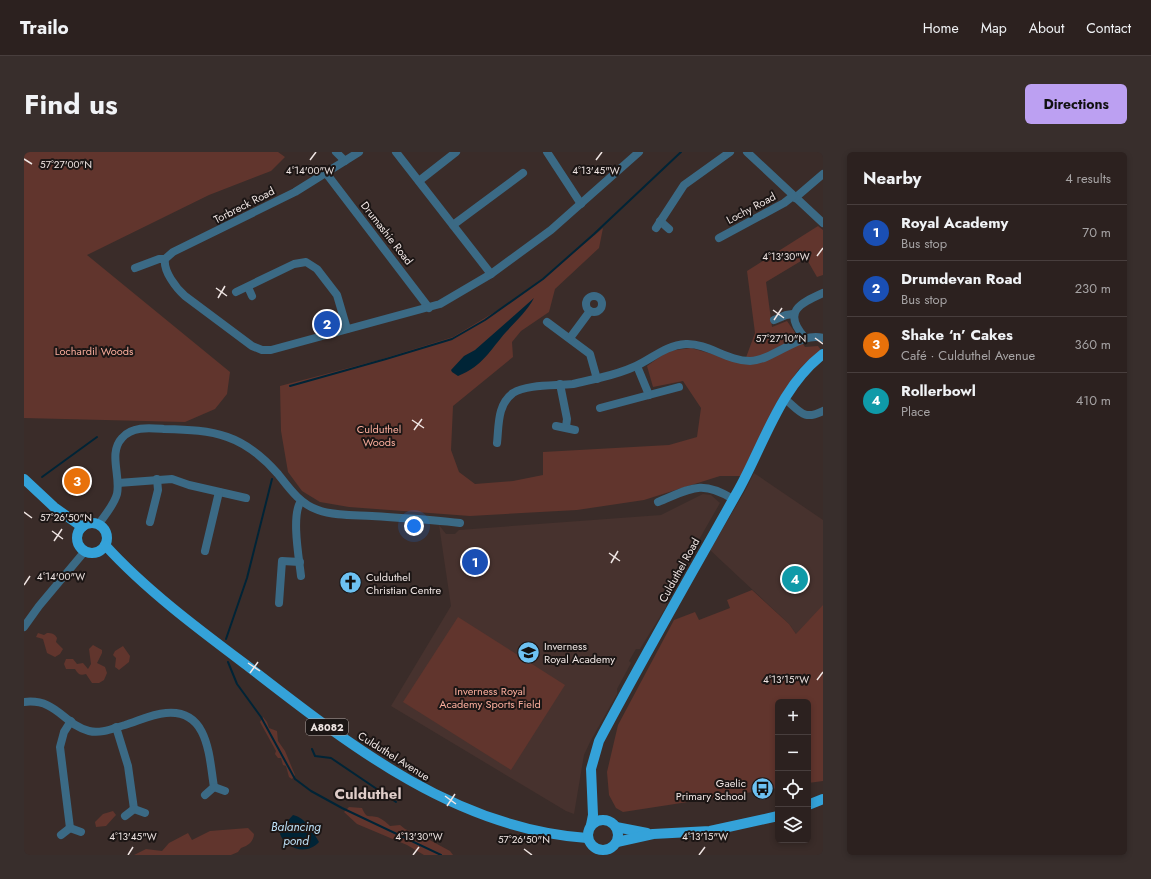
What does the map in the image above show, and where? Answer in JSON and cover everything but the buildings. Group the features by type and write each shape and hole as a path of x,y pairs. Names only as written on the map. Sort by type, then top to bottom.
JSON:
{"main road":[{"name":"Culduthel Road","path":"591,824 593,810 590,769 599,741 733,499 785,399 806,370 823,354"},
{"path":"24,479 54,507 82,527"},
{"path":"98,525 90,523 82,527 77,540 81,548 89,552 98,551 105,545"},
{"name":"Culduthel Avenue","path":"98,525 105,531 105,545 128,571 233,655 318,720 393,772 435,795 490,817 556,836 587,838"},
{"path":"811,804 823,799"},
{"path":"593,810 610,821 616,827 618,834 617,842"},
{"path":"605,819 591,824 587,831 587,838 594,848 607,852 617,842 653,834 710,831 775,817"},
{"path":"616,827 653,834"}],"street":[{"path":"336,152 344,161"},
{"name":"Torbreck Road","path":"135,268 159,259 165,259 173,252 288,195 359,152"},
{"path":"396,152 491,274"},
{"path":"419,181 456,152"},
{"path":"547,152 581,204"},
{"path":"165,259 166,268 178,290 252,346 262,350 271,350 440,304 491,274 551,230 639,152"},
{"path":"669,229 658,224 684,184 730,152"},
{"path":"747,152 823,223"},
{"name":"Drumashie Road","path":"326,173 429,308"},
{"path":"453,225 513,175 523,173"},
{"name":"Lochy Road","path":"724,239 794,197 823,174"},
{"path":"236,292 294,264 306,262 316,269 337,295 347,329"},
{"path":"248,287 252,296"},
{"path":"774,320 793,314 803,302 823,293"},
{"path":"570,338 590,310"},
{"path":"793,314 794,320 805,338"},
{"path":"547,322 590,354 597,379"},
{"path":"497,443 500,412 508,398 513,393 524,389 597,379 637,366 667,348 677,345 698,346 731,358 749,361 770,357 805,338 823,338"},
{"path":"637,366 649,395"},
{"path":"560,384 567,419 566,427"},
{"path":"600,408 679,387"},
{"path":"785,399 806,415 815,415 823,411"},
{"path":"556,426 575,430"},
{"path":"98,525 114,501 118,483 116,451 121,438 128,432 146,428 185,429 218,434 247,445 260,455 301,501 318,510 331,513 460,523"},
{"path":"150,522 158,490 157,479"},
{"path":"118,483 172,479 246,498"},
{"path":"658,502 696,487 705,486 717,490 733,499"},
{"path":"205,551 219,492"},
{"path":"301,501 296,517 301,576"},
{"path":"24,627 39,606 85,551"},
{"path":"279,603 282,561 300,562"},
{"path":"24,702 42,702 55,708 71,721 88,731 98,732 164,713 176,713 188,717 201,729 206,739 214,787"},
{"path":"70,828 60,748 64,732 71,721"},
{"path":"116,727 128,766 134,809"},
{"path":"214,787 225,791"},
{"path":"205,795 214,787"},
{"path":"134,809 145,813"},
{"path":"125,816 134,809"},
{"path":"70,828 81,832"},
{"path":"61,835 70,828"}],"shaded area":[{"path":"754,473 823,520 823,672 789,624 710,550"},
{"name":"Inverness Royal Academy","path":"703,494 711,495 720,503 666,597 666,607 640,649 636,649 629,661 631,663 617,689 617,694 590,742 584,755 574,814 566,811 391,706 451,606 439,525 446,534 455,534 459,530 661,515"}],"green space":[{"name":"Lochardil Woods","path":"24,152 278,152 285,157 271,171 209,195 87,255 230,372 227,394 215,409 185,422 24,418"},
{"name":"Culduthel Woods","path":"818,226 823,230 823,275 817,277 806,258 766,282 772,327 787,321 805,347 818,346 821,350 799,369 777,402 742,476 720,476 644,500 577,510 470,516 349,507 320,502 302,491 288,472 281,431 280,386 379,360 453,337 498,310 543,279 603,228 599,248 555,289 549,312 521,331 512,342 513,357 453,406 451,450 459,472 475,484 513,481 543,475 543,452 669,445 697,437 701,408 683,381 653,387 647,366 668,351 691,348 744,363 755,333 747,271"},
{"path":"752,590 789,624 796,634 823,605 823,781 811,783 811,699 775,699 775,788 623,812 616,808 609,795 607,772 618,725 674,620 695,612 699,620 730,608 727,600"},
{"name":"Inverness Royal Academy Sports Field","path":"458,617 565,685 511,770 403,702"},
{"path":"38,633 44,635 47,633 53,634 57,638 56,642 63,649 60,654 55,657 47,653 43,639 36,637"},
{"path":"93,645 102,650 97,663 105,667 107,673 104,680 99,683 92,683 86,674 79,674 75,669 66,669 64,664 66,659 73,659 77,664 83,663 88,669 91,664 89,649"},
{"path":"123,646 130,656 129,662 119,670 115,667 116,658 113,655 115,651"},
{"path":"263,717 269,728 277,731 278,741 285,751 295,775 292,779 289,777 286,766 283,765 281,758 278,758 275,754 276,751 260,722"},
{"path":"349,807 362,808 366,815 379,818 390,826 400,825 405,829 450,851 453,855 424,855 407,845 357,824 344,812"},
{"path":"113,811 116,815 106,826 96,827 95,822 103,814"},
{"path":"248,828 254,834 252,841 248,845 241,848 238,852 231,855 134,855 146,849 162,851 169,843 188,833 192,840 210,831"}],"water":[{"path":"534,298 525,312 480,362 467,372 458,376 452,372 451,370 464,356 475,350"},
{"name":"Balancing pond","path":"293,815 305,822 319,842 314,846 303,849 298,849 287,844 280,834 283,826"}],"waterway":[{"path":"290,386 452,339 485,320 543,279 594,234 681,152"},
{"path":"42,477 97,437"},
{"path":"226,639 247,578 272,479"},
{"path":"228,662 237,684 261,717 295,779 311,791 342,808 441,855"},
{"path":"312,749 315,756 331,758 396,802"}],"place":[{"name":"Drumdevan Road","path":"327,324"},
{"name":"Shake ‘n’ Cakes","path":"77,481"},
{"name":"Royal Academy","path":"475,562"},
{"name":"Rollerbowl","path":"795,579"},
{"name":"Culduthel Christian Centre","path":"351,583"},
{"name":"Inverness Royal Academy","path":"529,652"},
{"name":"Gaelic Primary School","path":"762,789"}],"district":[{"name":"Culduthel","path":"368,794"}]}
